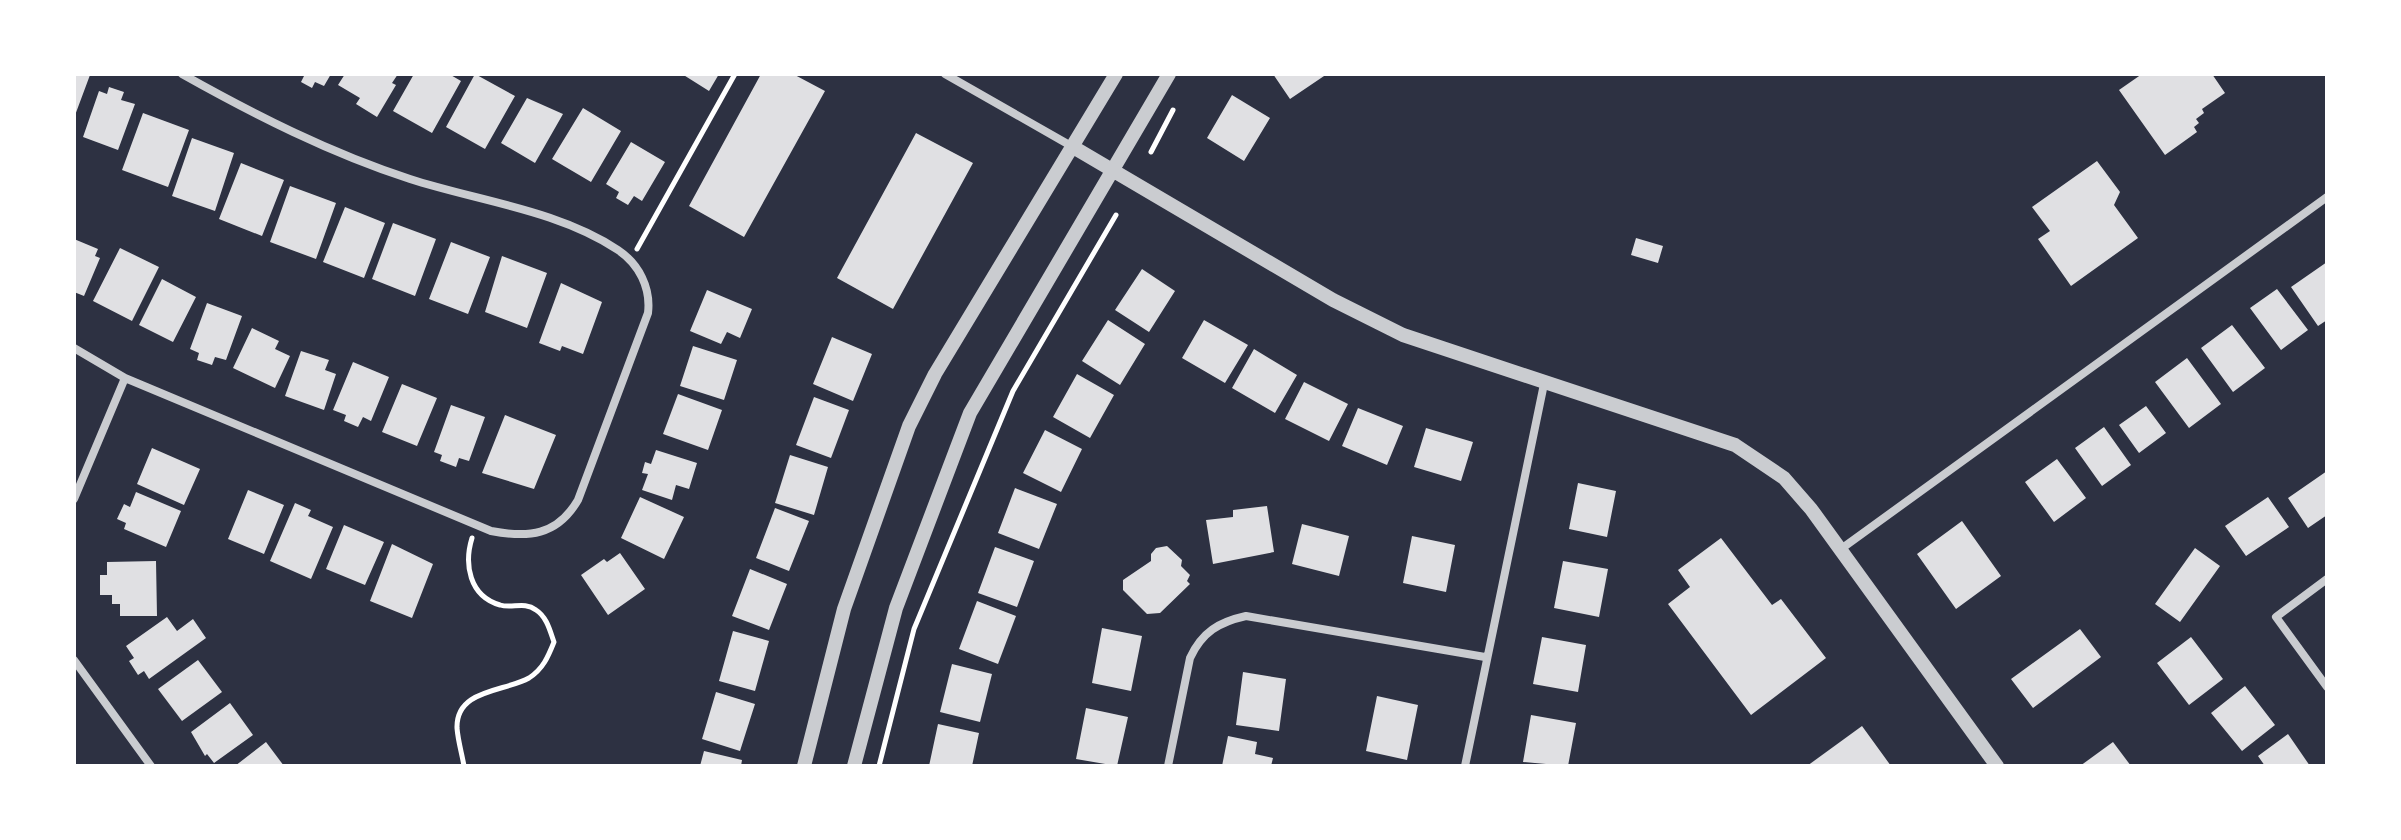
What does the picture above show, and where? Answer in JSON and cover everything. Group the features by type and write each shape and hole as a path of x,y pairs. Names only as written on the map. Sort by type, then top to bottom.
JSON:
{"street":[{"path":"74,348 125,378 476,525 506,534 534,535 557,526 572,509 648,313 647,285 631,260 607,243 542,216 410,179 314,142 182,74"},
{"path":"945,74 1368,318 1436,349 1707,433 1735,445 1784,478 1841,549 1997,766"},
{"path":"804,766 844,609 909,426 935,374 1116,74"},
{"path":"854,766 881,654 953,450 987,380 1169,74"},
{"path":"1841,549 2327,197"},
{"path":"74,499 125,378"},
{"path":"1465,766 1485,657 1544,384"},
{"path":"2327,579 2276,617 2327,687"},
{"path":"1168,766 1190,658 1198,642 1226,621 1246,616 1485,657"},
{"path":"74,660 151,766"}],"path":[{"path":"631,260 735,74"},
{"path":"879,766 914,629 1007,405 1116,215"},
{"path":"464,766 457,727 460,711 476,696 528,678 544,665 554,642 546,621 537,610 521,604 500,605 479,592 467,572 476,525"}],"building":[{"path":"74,74 90,75 74,118"},
{"path":"305,74 331,74 324,86 315,82 312,88 301,82"},
{"path":"345,74 398,74 392,83 396,85 377,117 356,104 360,98 338,85"},
{"path":"414,74 449,74 461,81 432,133 393,111"},
{"path":"475,74 515,96 485,149 446,127"},
{"path":"682,74 719,74 709,91"},
{"path":"761,74 793,74 825,91 744,237 689,206"},
{"path":"1273,74 1327,74 1290,99"},
{"path":"2142,74 2212,74 2225,93 2202,109 2204,113 2196,119 2199,123 2194,127 2197,132 2165,155 2119,90"},
{"path":"109,87 124,92 121,100 135,104 118,150 83,137 99,91 107,94"},
{"path":"1232,95 1270,118 1244,161 1207,138"},
{"path":"527,98 563,114 535,163 501,143"},
{"path":"583,108 621,131 591,182 552,159"},
{"path":"143,113 189,130 168,187 122,170"},
{"path":"916,133 973,163 893,309 837,278"},
{"path":"192,138 234,153 215,211 172,196"},
{"path":"631,142 665,162 642,201 634,196 628,205 616,198 619,192 606,184"},
{"path":"2097,161 2120,192 2114,205 2138,238 2071,286 2038,239 2050,231 2032,207"},
{"path":"241,163 284,180 262,236 219,219"},
{"path":"290,186 336,203 316,259 270,242"},
{"path":"345,207 385,223 364,278 323,262"},
{"path":"393,223 436,239 415,296 372,279"},
{"path":"1636,238 1663,246 1658,263 1631,255"},
{"path":"74,239 98,249 95,256 100,258 84,296 74,292"},
{"path":"451,242 490,257 468,314 429,299"},
{"path":"120,248 159,267 132,321 93,301"},
{"path":"502,256 547,273 527,328 485,312"},
{"path":"2327,262 2327,320 2318,326 2291,287"},
{"path":"1142,269 1175,291 1149,332 1115,310"},
{"path":"162,279 196,297 173,342 139,325"},
{"path":"561,283 602,302 583,354 562,346 560,351 539,343"},
{"path":"2277,289 2308,330 2281,350 2250,308"},
{"path":"707,290 752,309 740,338 727,332 721,344 690,331"},
{"path":"207,303 242,316 226,360 215,357 212,365 197,360 199,353 190,349"},
{"path":"1108,320 1145,344 1120,385 1082,361"},
{"path":"1204,320 1248,345 1225,383 1182,358"},
{"path":"2232,325 2265,368 2233,392 2201,348"},
{"path":"252,328 279,341 275,349 290,356 275,388 233,368"},
{"path":"832,337 872,354 853,401 813,384"},
{"path":"693,346 737,360 724,400 680,386"},
{"path":"1254,349 1297,375 1275,413 1232,388"},
{"path":"301,351 329,360 325,370 336,374 324,410 285,396"},
{"path":"2187,358 2221,404 2189,428 2155,382"},
{"path":"353,362 389,377 371,421 363,417 358,427 344,421 346,415 333,410"},
{"path":"1077,374 1114,395 1090,438 1053,417"},
{"path":"1304,382 1348,404 1329,441 1285,419"},
{"path":"402,384 437,398 417,446 382,432"},
{"path":"678,394 722,410 708,450 663,434"},
{"path":"814,397 849,410 831,458 796,445"},
{"path":"451,405 485,417 469,461 459,458 456,467 440,461 442,455 434,452"},
{"path":"2146,406 2166,433 2139,453 2119,425"},
{"path":"1358,408 1403,426 1387,465 1342,446"},
{"path":"505,415 556,435 534,489 482,473"},
{"path":"2104,427 2131,465 2102,486 2075,448"},
{"path":"1426,428 1473,442 1461,481 1414,467"},
{"path":"1045,430 1082,449 1061,492 1023,473"},
{"path":"152,448 200,469 184,505 137,484"},
{"path":"656,450 697,463 689,489 676,485 672,500 642,490 648,474 642,473 645,462 651,464"},
{"path":"790,455 828,467 814,515 775,503"},
{"path":"2057,459 2086,498 2054,522 2025,482"},
{"path":"2327,471 2327,515 2308,528 2288,498"},
{"path":"1578,483 1616,491 1607,537 1569,529"},
{"path":"1015,488 1057,504 1039,549 998,533"},
{"path":"248,490 284,505 264,554 228,539"},
{"path":"136,492 181,511 166,547 124,529 126,523 117,519 124,504 130,507"},
{"path":"640,497 684,517 664,559 621,538"},
{"path":"2268,497 2289,527 2246,556 2225,526"},
{"path":"295,503 311,510 308,516 333,527 311,579 270,561"},
{"path":"1267,506 1274,552 1213,564 1206,520 1233,517 1233,510"},
{"path":"775,508 809,521 789,571 756,558"},
{"path":"1962,521 2001,576 1956,609 1917,554"},
{"path":"1302,524 1349,536 1339,576 1292,564"},
{"path":"344,525 384,542 365,585 326,569"},
{"path":"1412,536 1455,545 1446,592 1403,583"},
{"path":"1721,538 1772,605 1781,599 1826,658 1751,715 1668,604 1690,587 1678,570"},
{"path":"392,544 433,564 412,618 370,601"},
{"path":"1167,546 1182,560 1181,566 1190,575 1187,581 1190,584 1160,613 1147,614 1123,590 1123,580 1151,561 1151,554 1156,548"},
{"path":"995,547 1034,561 1017,607 978,593"},
{"path":"2195,548 2220,566 2180,622 2155,604"},
{"path":"620,553 645,589 608,615 581,575 604,559 607,562"},
{"path":"156,561 157,616 120,616 120,604 112,604 112,595 100,595 100,575 107,575 107,562"},
{"path":"1563,561 1608,569 1599,617 1554,608"},
{"path":"750,569 787,584 769,630 732,616"},
{"path":"977,601 1016,616 998,664 959,649"},
{"path":"167,617 177,631 193,619 206,638 149,679 144,671 138,675 129,661 134,658 126,646"},
{"path":"1102,628 1142,636 1131,691 1092,683"},
{"path":"2080,629 2101,657 2033,708 2011,679"},
{"path":"733,631 769,641 755,691 719,681"},
{"path":"1542,637 1586,645 1578,692 1533,684"},
{"path":"2191,637 2223,679 2189,705 2157,663"},
{"path":"198,660 222,692 182,721 158,689"},
{"path":"952,664 992,674 980,722 940,712"},
{"path":"1243,672 1286,679 1279,731 1236,725"},
{"path":"2245,686 2275,725 2242,751 2211,713"},
{"path":"716,692 755,704 740,751 702,739"},
{"path":"1377,696 1418,705 1407,760 1366,751"},
{"path":"230,703 253,735 214,763 207,754 205,756 191,732"},
{"path":"1086,708 1128,717 1117,766 1076,759"},
{"path":"1531,715 1576,723 1568,766 1523,762"},
{"path":"938,724 979,733 972,766 929,766"},
{"path":"1862,726 1891,766 1807,766"},
{"path":"2288,734 2310,766 2265,766 2258,756"},
{"path":"1228,736 1257,742 1255,754 1273,758 1271,766 1222,766"},
{"path":"266,742 284,766 235,766"},
{"path":"2113,742 2131,766 2080,766"},
{"path":"704,751 742,760 741,766 700,766"}]}
